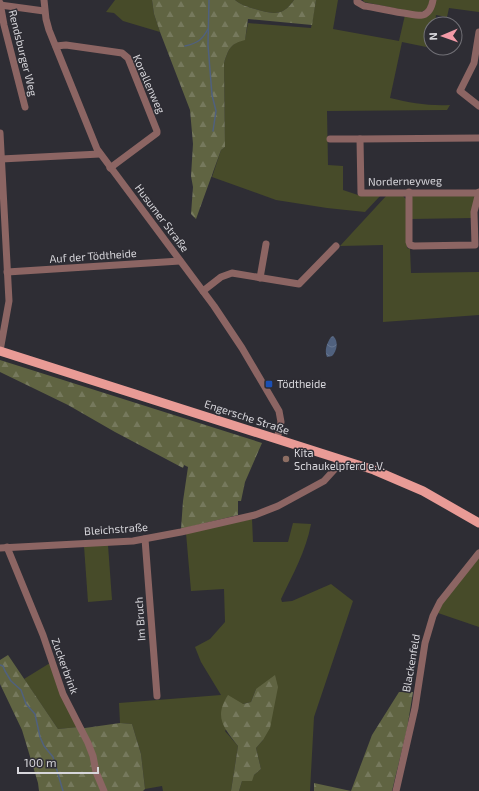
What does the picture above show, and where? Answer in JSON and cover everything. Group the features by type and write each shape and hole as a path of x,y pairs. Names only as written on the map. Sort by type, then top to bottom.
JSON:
{"main road":[{"name":"Engersche Straße","path":"0,351 374,470 408,484 479,522"}],"street":[{"name":"Husumer Straße","path":"44,0 46,19 94,144 110,168 203,291 226,324 276,404 281,422 277,439"},
{"path":"357,0 356,2 364,6 420,15 428,12 432,6 433,0"},
{"name":"Rendsburger Weg","path":"25,107 0,4 44,11"},
{"path":"479,32 474,63 460,91 479,106"},
{"name":"Korallenweg","path":"56,46 66,45 122,53 128,58 158,130 157,133 110,168"},
{"path":"0,133 9,301 0,351"},
{"path":"330,139 479,138"},
{"name":"Norderneyweg","path":"360,139 361,193 479,192"},
{"path":"1,159 100,154"},
{"path":"409,192 409,242 410,245 414,246 475,245 474,212 479,192"},
{"path":"260,278 266,244"},
{"path":"203,291 226,274 232,273 299,284 336,246"},
{"name":"Auf der Tödtheide","path":"7,272 180,261"},
{"name":"Bleichstraße","path":"4,547 133,541 255,515 278,506 324,481 334,470 339,459"},
{"name":"Im Bruch","path":"145,539 157,696"},
{"name":"Zuckerbrink","path":"4,547 42,636 62,694 93,756 96,772 104,791"},
{"name":"Blackenfeld","path":"396,791 415,708 425,643 433,616 440,602 479,553"}],"green space":[{"path":"115,0 152,0 154,14 160,32 123,21 114,13 106,12"},
{"path":"152,0 235,0 247,7 277,13 286,9 294,0 316,0 312,25 248,19 245,40 236,43 229,50 224,63 225,147 221,150 196,219 191,214 193,187 191,176 193,144 190,110 160,32 154,14"},
{"path":"235,0 294,0 281,12 272,13 247,7"},
{"path":"316,0 338,0 333,29 399,41 405,15 419,18 435,0 479,0 479,12 449,8 447,16 423,16 423,46 402,42 390,98 420,104 450,105 447,110 327,111 328,165 343,166 343,190 361,196 381,195 365,212 276,200 212,177 221,150 225,147 224,63 229,50 233,45 245,39 248,23 311,28"},
{"path":"363,0 430,0 427,9 419,13 364,2"},
{"path":"473,194 475,197 473,218 411,219 412,197 414,195"},
{"path":"387,195 402,195 406,199 407,248 410,249 411,273 479,272 479,315 383,322 383,245 340,246"},
{"path":"0,360 262,443 245,482 241,501 238,501 238,515 181,529 188,467 184,465 183,468 68,405 0,372"},
{"path":"252,519 253,542 288,542 293,523 311,524 302,553 281,599 282,602 292,601 331,584 353,601 314,717 310,791 239,791 242,781 254,775 261,769 256,748 263,740 256,689 251,702 243,704 225,731 238,746 231,791 163,791 162,786 145,789 141,754 132,724 120,723 119,703 221,695 201,662 195,647 210,639 225,622 224,589 191,591 186,533"},
{"path":"108,545 112,600 88,602 84,546"},
{"path":"479,558 479,627 438,613 442,603"},
{"path":"8,655 58,729 78,727 85,728 120,723 132,724 141,754 145,789 143,791 39,791 22,730 0,684 0,660"},
{"path":"50,663 78,727 58,729 24,679"},
{"path":"275,675 278,687 270,728 256,748 261,769 254,775 252,781 242,781 239,791 231,791 238,746 222,722 221,716 224,703 228,695 243,704 251,702 256,689"},
{"path":"399,692 413,692 407,729 392,791 351,791 372,735"},
{"path":"314,783 351,791 314,791"}],"water":[{"path":"333,336 337,343 336,349 332,356 327,357 326,347"}],"waterway":[{"path":"209,0 208,45 212,95 216,111 213,131"},
{"path":"185,46 193,44 199,40 204,36 208,29"},
{"path":"0,665 3,666 11,681 21,690 26,704 35,714 40,737 44,746 53,757 63,791"}],"place":[{"name":"Tödtheide","path":"269,384"},
{"name":"Kita Schaukelpferd e.V.","path":"286,459"}]}
